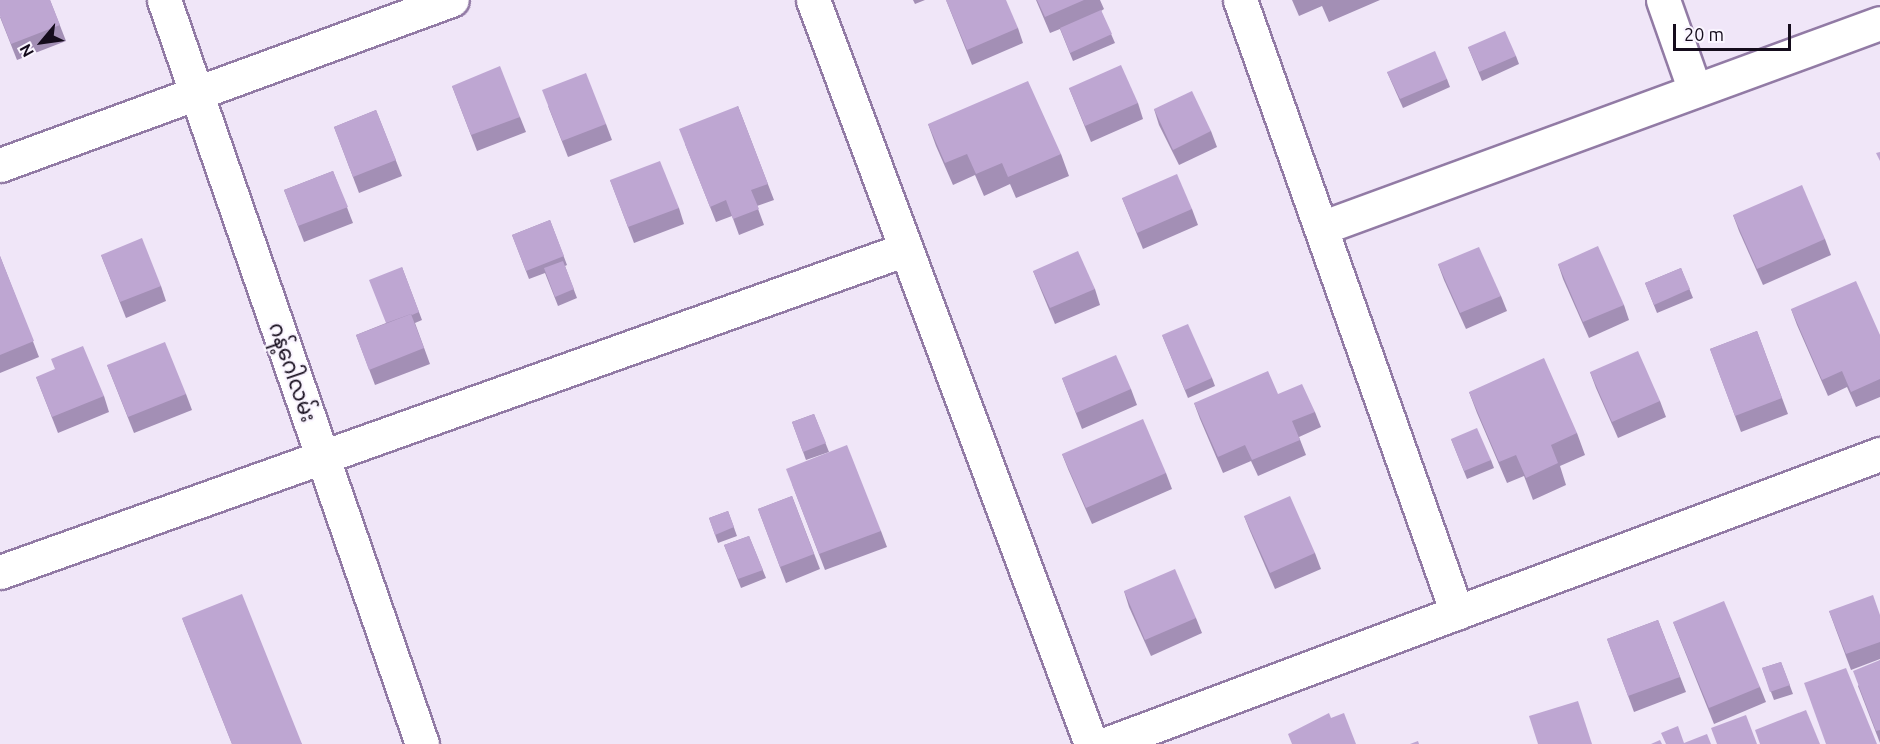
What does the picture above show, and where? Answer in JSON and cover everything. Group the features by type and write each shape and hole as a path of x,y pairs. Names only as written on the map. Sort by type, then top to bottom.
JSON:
{"street":[{"name":"ဂန့်ဂေါလမ်း","path":"164,0 422,744"},
{"path":"0,165 452,0"},
{"path":"813,0 1091,744"},
{"path":"1240,0 1457,613"},
{"path":"1663,0 1695,91"},
{"path":"1321,228 1880,23"},
{"path":"0,572 324,460 906,249"},
{"path":"1106,744 1880,454"}],"building":[{"path":"0,0 50,0 60,25 11,44 0,16"},
{"path":"946,0 1006,0 1018,28 967,50"},
{"path":"1037,0 1084,0 1045,17"},
{"path":"1101,10 1112,34 1070,53 1060,28"},
{"path":"1505,31 1516,56 1479,72 1468,47"},
{"path":"1435,51 1447,79 1400,99 1387,72"},
{"path":"1121,65 1138,103 1085,126 1069,88"},
{"path":"500,66 520,117 471,135 452,86"},
{"path":"586,73 606,124 562,141 542,90"},
{"path":"1028,81 1061,154 1008,177 1002,163 976,174 967,154 945,163 928,124"},
{"path":"1192,91 1211,131 1173,150 1154,109"},
{"path":"738,106 768,184 751,190 759,209 733,219 726,200 710,207 679,129"},
{"path":"376,110 396,160 353,177 334,127"},
{"path":"660,161 679,208 628,227 610,180"},
{"path":"333,171 348,207 298,226 284,190"},
{"path":"1177,174 1192,209 1137,233 1122,198"},
{"path":"1802,185 1825,239 1757,269 1733,215"},
{"path":"550,220 564,256 526,271 512,235"},
{"path":"142,238 161,286 120,302 101,255"},
{"path":"1598,246 1624,305 1583,322 1558,264"},
{"path":"1479,247 1501,296 1460,313 1438,264"},
{"path":"1078,251 1095,289 1050,308 1033,271"},
{"path":"0,256 34,341 0,355"},
{"path":"563,261 574,289 555,297 544,268"},
{"path":"402,267 419,312 386,323 369,280"},
{"path":"1681,268 1690,289 1654,305 1645,283"},
{"path":"1856,281 1880,335 1880,379 1851,392 1842,371 1822,380 1791,309"},
{"path":"411,314 424,348 369,370 356,335"},
{"path":"1188,324 1212,378 1185,390 1162,335"},
{"path":"1757,331 1782,398 1735,416 1710,349"},
{"path":"165,342 186,394 128,417 107,365"},
{"path":"83,346 104,396 52,417 36,377 55,369 51,359"},
{"path":"1638,351 1660,401 1612,422 1590,372"},
{"path":"1116,355 1131,389 1076,413 1062,378"},
{"path":"1544,358 1577,433 1551,445 1558,463 1526,478 1516,455 1499,462 1469,392"},
{"path":"1268,371 1278,394 1302,384 1315,412 1292,421 1300,440 1252,460 1245,445 1218,457 1194,403"},
{"path":"814,414 826,443 803,452 792,422"},
{"path":"1143,419 1166,473 1086,508 1062,454"},
{"path":"1477,428 1491,460 1464,471 1451,439"},
{"path":"847,445 881,531 819,554 786,469"},
{"path":"792,496 814,554 780,567 758,509"},
{"path":"1290,496 1315,553 1270,573 1244,516"},
{"path":"728,511 734,527 715,535 709,518"},
{"path":"749,536 763,570 738,579 724,545"},
{"path":"1175,569 1196,618 1145,640 1124,591"},
{"path":"242,594 302,744 232,744 182,618"},
{"path":"1873,595 1880,615 1880,642 1846,654 1829,611"},
{"path":"1724,601 1760,687 1709,708 1673,622"},
{"path":"1658,620 1680,677 1628,696 1607,639"},
{"path":"1880,660 1880,730 1876,731 1853,671"},
{"path":"1781,662 1790,685 1770,692 1762,668"},
{"path":"1846,668 1877,744 1826,744 1804,683"},
{"path":"1578,701 1592,744 1538,744 1529,716"},
{"path":"1806,710 1820,744 1760,744 1755,730"},
{"path":"1329,713 1331,718 1344,713 1356,744 1292,744 1288,734"},
{"path":"1746,715 1757,744 1717,744 1711,728"},
{"path":"1678,726 1684,743 1707,734 1711,744 1666,744 1661,733"}]}
